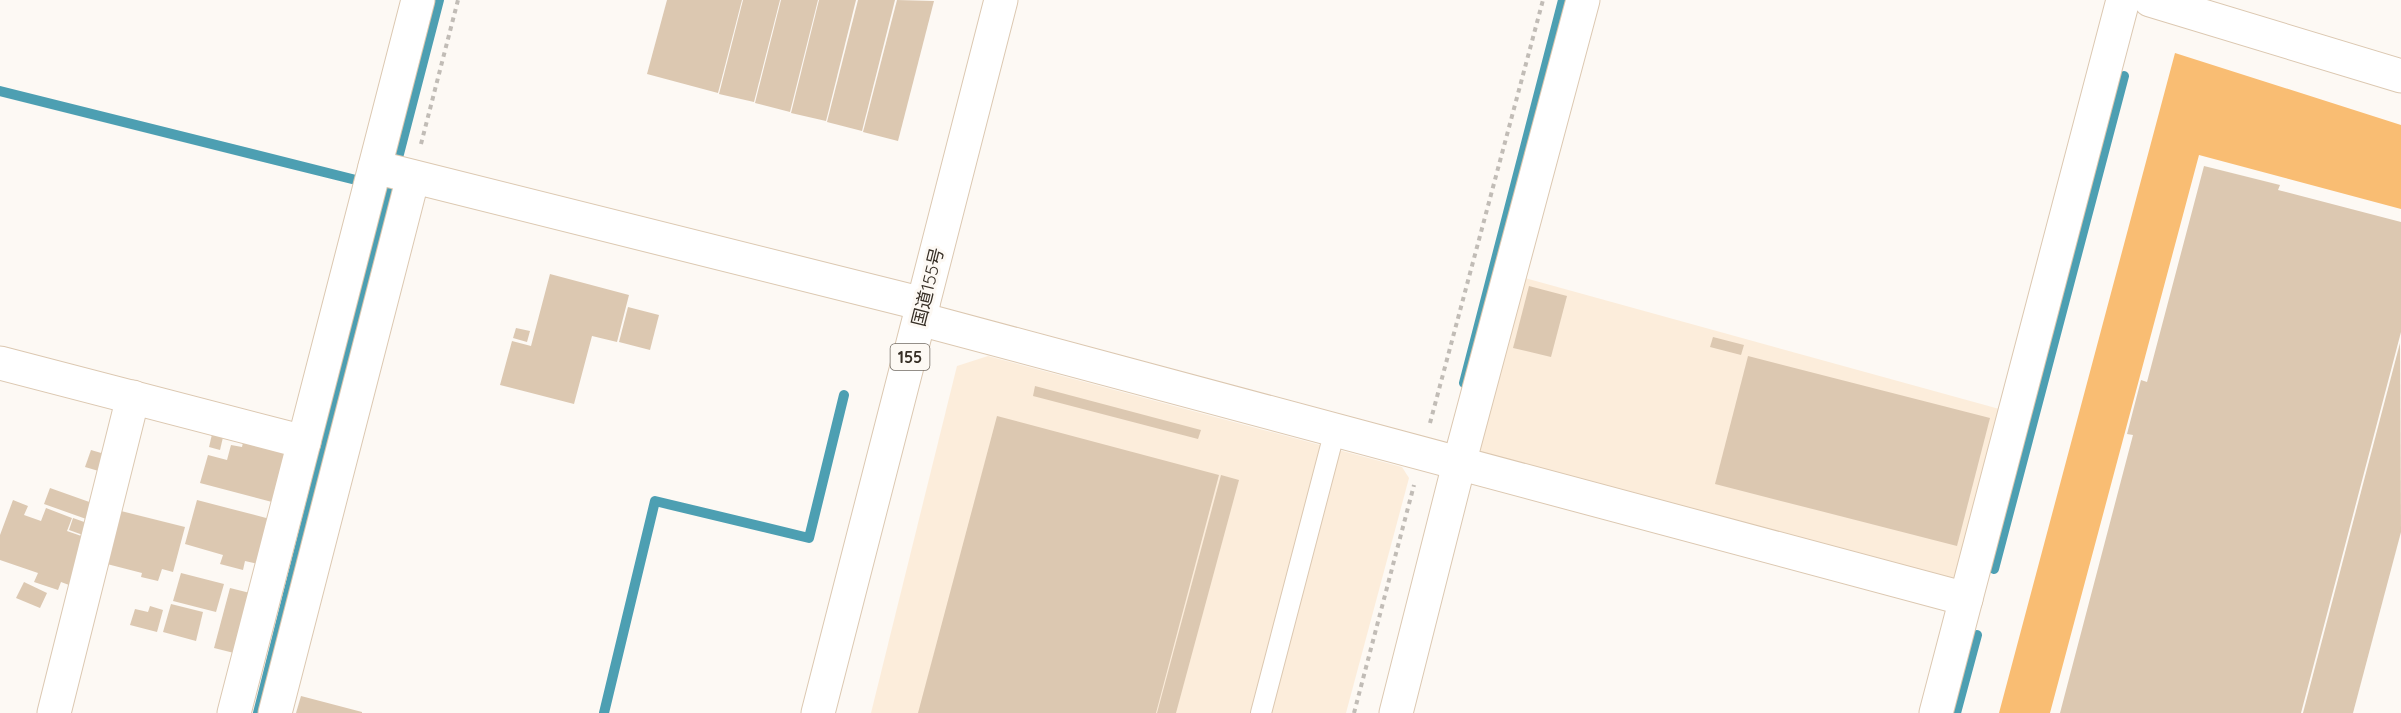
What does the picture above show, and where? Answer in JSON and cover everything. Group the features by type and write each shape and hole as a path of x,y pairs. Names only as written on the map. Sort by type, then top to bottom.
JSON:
{"main road":[{"path":"234,713 418,0"},
{"path":"1396,713 1459,464 1583,0"},
{"path":"1936,713 2123,0"},
{"path":"2150,0 2219,9 2401,76"},
{"name":"国道155号","path":"818,713 922,312 997,1"},
{"path":"375,167 922,312 1422,454 1966,599"},
{"path":"275,713 413,177"},
{"path":"0,363 304,442"},
{"path":"54,713 133,398"}],"lane":[{"path":"1261,713 1335,430"}],"path":[{"path":"413,177 459,0"},
{"path":"1354,713 1543,0"}],"shaded area":[{"path":"2175,53 2401,125 2401,209 2199,155 2050,713 1999,713"},
{"path":"1521,277 2003,410 1962,571 1953,578 1486,458 1477,445"},
{"path":"988,356 1402,467 1409,478 1346,713 871,713 957,366"}],"building":[{"path":"667,0 742,0 718,93 647,74"},
{"path":"743,0 780,0 754,102 719,94"},
{"path":"781,0 818,0 790,112 755,103"},
{"path":"819,0 856,0 826,121 791,113"},
{"path":"858,0 895,0 862,131 827,122"},
{"path":"897,0 934,1 898,141 863,132"},
{"path":"2204,166 2280,185 2278,190 2401,222 2401,332 2301,713 2060,713 2133,435 2127,434 2141,380 2147,382"},
{"path":"550,274 629,295 617,342 592,336 574,404 500,385 512,341 531,346"},
{"path":"1529,286 1567,296 1551,357 1513,348"},
{"path":"628,307 659,315 650,350 619,342"},
{"path":"516,328 530,331 527,342 513,338"},
{"path":"1713,337 1744,345 1741,355 1710,347"},
{"path":"2400,343 2401,532 2353,713 2303,713"},
{"path":"1748,356 1990,418 1957,546 1715,484"},
{"path":"1035,386 1201,430 1198,439 1033,396"},
{"path":"997,416 1219,475 1156,713 918,713"},
{"path":"213,430 224,433 220,450 209,447"},
{"path":"244,438 286,450 272,502 200,483 208,455 227,460 231,445 242,447"},
{"path":"91,450 108,455 102,472 85,467"},
{"path":"1221,475 1239,480 1176,713 1157,713"},
{"path":"50,488 95,504 89,520 44,504"},
{"path":"13,500 28,506 24,515 41,521 46,508 72,518 67,531 87,538 69,585 61,582 58,590 34,582 38,573 0,560 0,535"},
{"path":"197,500 270,519 258,564 245,561 243,570 220,564 223,555 185,544"},
{"path":"121,511 185,527 173,572 162,569 158,581 141,577 142,573 107,564"},
{"path":"73,518 87,523 83,535 69,530"},
{"path":"181,573 224,584 216,612 173,601"},
{"path":"24,582 47,593 40,608 16,598"},
{"path":"230,588 250,593 234,653 214,648"},
{"path":"171,604 203,612 196,641 163,632"},
{"path":"150,606 163,610 157,632 130,625 135,609 148,612"},
{"path":"301,696 362,712 362,713 296,713"}],"waterway":[{"path":"399,154 439,0"},
{"path":"1464,383 1563,0"},
{"path":"1994,569 2124,76"},
{"path":"0,91 360,181"},
{"path":"258,713 391,185"},
{"path":"604,713 655,501 809,538 844,395"},
{"path":"1956,713 1977,635"}]}
